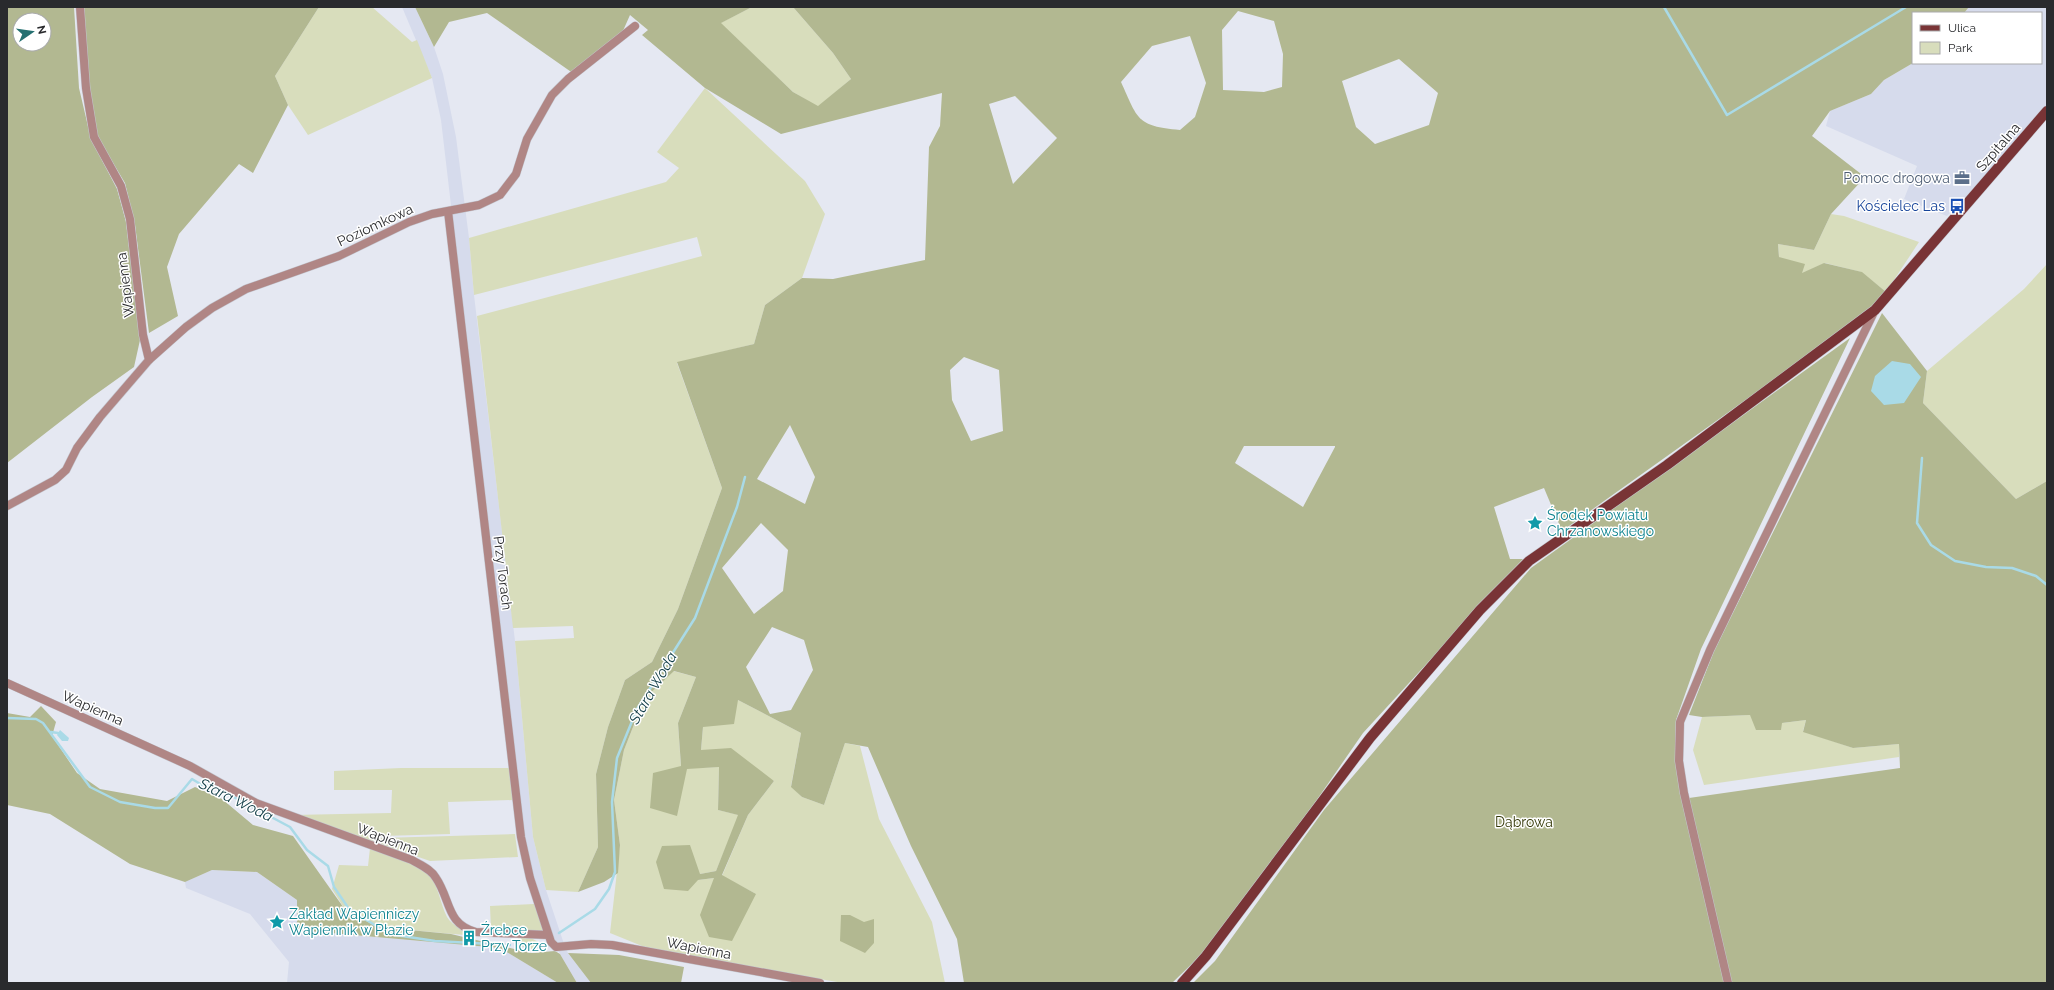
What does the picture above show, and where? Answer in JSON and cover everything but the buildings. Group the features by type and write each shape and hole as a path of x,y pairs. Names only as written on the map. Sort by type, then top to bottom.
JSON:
{"main road":[{"name":"Szpitalna","path":"1182,983 1206,956 1370,738 1480,610 1529,561 1666,464 1876,310 2047,111"}],"street":[{"name":"Wapienna","path":"80,7 86,88 94,137 121,186 130,220 143,334 149,360"},
{"name":"Poziomkowa","path":"149,360 195,320 246,289 339,256 409,222 432,214 491,201 500,195 509,186 516,174 527,139 552,96 568,79 636,26"},
{"name":"Przy Torach","path":"448,211 521,837 530,878 548,935"},
{"path":"1728,983 1684,793 1679,761 1680,722 1710,650 1876,310"},
{"path":"7,506 55,480 66,470 81,442 149,360"},
{"name":"Wapienna","path":"7,683 190,766 256,803 412,860 431,871 437,878 455,919 467,930 476,932 548,935 556,947 591,944 612,945 820,983"}],"shaded area":[{"path":"402,7 415,7 434,47 443,74 456,137 515,641 533,837 546,890 563,941 568,953 591,983 577,983 560,954 538,895 531,871 525,836 441,120 432,78"},
{"path":"1969,7 2047,7 2047,105 1975,188 1947,216 1904,199 1917,166 1826,126 1830,111 1871,94 1884,80 1912,64 2042,64 2042,12 1965,12"},
{"name":"Zakład Wapienniczy Wapiennik w Płazie","path":"212,870 257,872 297,900 297,930 500,948 558,983 287,983 289,962 250,914 186,888 185,882"}],"green space":[{"path":"7,7 74,7 79,88 91,139 117,189 126,222 140,340 134,367 92,397 7,463"},
{"path":"84,7 319,7 275,76 288,105 253,173 239,164 179,234 167,267 178,316 149,333 135,225 125,183 98,138 89,87"},
{"path":"319,7 372,7 412,42 417,40 432,78 308,135 288,105 275,76"},
{"path":"415,7 752,7 721,23 793,92 818,106 851,79 833,53 793,7 1969,7 1965,12 1912,12 1912,64 1884,80 1871,94 1830,111 1812,136 1865,177 1831,214 1814,250 1778,244 1779,257 1805,264 1802,273 1824,263 1862,272 1886,292 1876,303 1813,352 1562,531 1544,488 1494,507 1510,559 1523,559 1363,733 1316,801 1202,954 1172,983 964,983 957,939 911,846 868,747 845,743 824,805 802,797 791,787 801,733 738,700 734,724 703,727 701,750 731,748 774,781 748,815 722,875 756,894 732,941 709,937 700,915 714,878 698,880 688,891 664,889 656,862 662,846 690,845 700,874 716,871 738,815 718,810 719,767 687,769 677,816 650,808 653,773 681,766 678,723 696,677 674,671 644,699 624,750 614,800 620,845 618,873 604,882 578,892 598,847 596,774 608,727 625,680 652,662 678,609 722,488 677,362 754,344 765,305 802,278 833,279 925,260 929,147 940,126 942,93 781,134 705,88 642,35 648,30 630,15 622,33 577,76 487,13 449,22 434,47","holes":["1238,11 1274,21 1283,54 1282,87 1264,92 1223,90 1222,30","1190,36 1206,83 1195,117 1180,130 1146,123 1140,118 1131,105 1121,82 1152,46","1399,59 1438,93 1429,125 1375,144 1356,127 1342,81","1015,96 1057,138 1013,184 989,104","964,357 999,370 1003,431 971,441 952,400 950,370","790,425 815,477 805,504 757,479","1244,446 1335,446 1303,507 1235,463","761,523 788,550 783,591 754,614 722,568","772,627 804,640 813,670 791,710 770,714 746,667"]},
{"path":"752,7 793,7 833,53 851,79 818,107 793,92 720,23"},
{"path":"705,88 805,181 825,214 802,278 765,305 754,344 677,363 722,488 678,609 652,662 625,680 608,727 596,774 598,847 578,892 546,890 533,837 515,641 574,638 573,626 513,628 477,316 702,256 697,237 474,295 469,238 666,182 679,168 657,152"},
{"path":"1831,214 1844,216 1919,242 1886,292 1861,272 1825,263 1801,274 1779,257 1778,244 1814,250"},
{"path":"2047,264 2047,481 2016,499 1923,403 1927,371 2024,289"},
{"path":"1882,313 1927,371 1923,403 2016,499 2047,481 2047,983 1731,983 1689,798 1900,768 1899,744 1853,748 1803,732 1806,720 1782,723 1781,730 1756,730 1750,715 1702,717 1689,715 1714,651"},
{"name":"Dąbrowa","path":"1850,338 1701,649 1676,720 1675,761 1683,806 1724,983 1193,983 1215,961 1324,810 1531,568"},
{"path":"673,671 696,677 678,723 681,767 719,767 718,810 739,815 716,871 700,874 698,880 714,878 756,894 722,876 748,815 774,781 701,750 703,727 738,700 801,733 791,786 802,797 824,805 845,743 860,746 879,819 932,922 945,983 843,983 716,961 642,946 610,933 620,845 614,800 624,750 644,699"},
{"path":"41,706 56,722 52,736 77,773 100,789 167,801 195,787 222,799 253,825 293,836 346,911 378,927 451,934 531,953 555,951 560,954 577,983 558,983 500,948 297,930 297,900 257,872 212,870 185,882 130,864 50,814 7,805 7,713 30,717"},
{"path":"1750,715 1782,723 1806,720 1803,731 1853,748 1899,744 1899,757 1704,785 1693,750 1702,717"},
{"path":"401,768 509,768 513,800 448,802 450,834 383,836 372,841 292,815 391,813 392,790 334,790 334,771"},
{"path":"515,834 518,857 430,861 381,844 381,838"},
{"path":"370,848 401,858 424,869 435,884 447,917 456,926 475,936 378,927 346,911 332,889 339,865 368,866"},
{"path":"534,904 544,931 491,930 490,906"},
{"path":"841,915 850,915 864,922 874,919 874,943 865,953 840,941"},
{"path":"518,938 531,938 542,944 544,947 531,949 521,946"},
{"path":"568,953 619,955 684,967 681,983 591,983"}],"water":[{"path":"1892,361 1910,364 1921,377 1904,403 1884,405 1871,391 1875,376"},
{"path":"60,730 69,738 68,741 62,741 57,735"}],"waterway":[{"path":"1664,7 1727,115 1906,7"},
{"path":"1922,458 1917,523 1931,545 1955,561 1986,567 2012,568 2036,576 2047,585"},
{"name":"Stara Woda","path":"559,933 595,909 609,889 615,872 612,802 617,758 637,709 695,618 737,507 745,477"},
{"name":"Stara Woda","path":"7,718 36,719 43,723 90,787 120,802 155,808 168,808 192,779 202,785 213,786 290,827 307,850 328,866 334,887 349,909 389,934 435,941 510,945"},
{"name":"Stara Woda","path":"51,732 58,733"}],"place":[{"name":"Pomoc drogowa","path":"1962,178"},
{"name":"Kościelec Las","path":"1957,206"},
{"name":"Środek Powiatu Chrzanowskiego","path":"1535,523"},
{"name":"Zakład Wapienniczy Wapiennik w Płazie","path":"277,922"},
{"name":"Źrebce Przy Torze","path":"469,938"}]}
